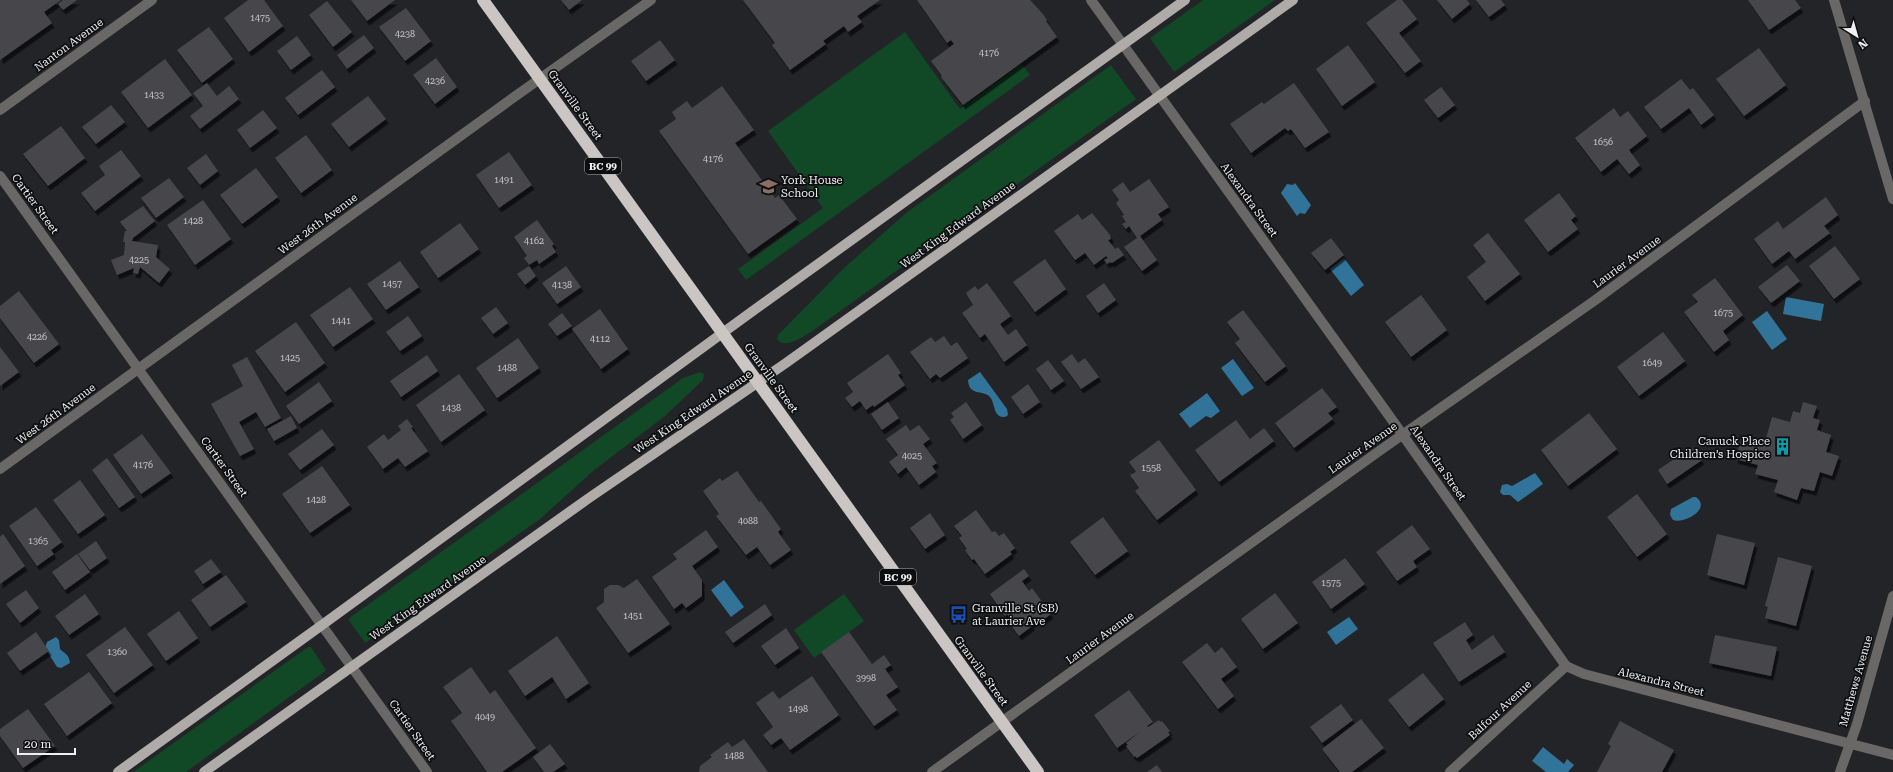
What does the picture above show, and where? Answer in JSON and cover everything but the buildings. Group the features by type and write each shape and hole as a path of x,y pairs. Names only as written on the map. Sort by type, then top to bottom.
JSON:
{"highway":[{"name":"Granville Street","path":"483,0 1038,772"}],"main road":[{"path":"118,772 1185,0"},
{"name":"West King Edward Avenue","path":"204,772 589,498 758,382 1293,0"}],"street":[{"name":"Nanton Avenue","path":"0,110 152,0"},
{"name":"West 26th Avenue","path":"0,469 651,0"},
{"name":"Alexandra Street","path":"1090,0 1403,435 1566,666 1584,674 1893,754"},
{"path":"1834,0 1893,199"},
{"name":"Laurier Avenue","path":"932,772 1403,435 1594,301 1865,101"},
{"name":"Cartier Street","path":"0,176 427,772"},
{"name":"Matthews Avenue","path":"1840,772 1851,743 1893,596"},
{"name":"Balfour Avenue","path":"1450,772 1566,666"}],"green space":[{"path":"1203,0 1275,0 1174,72 1150,38"},
{"path":"905,32 960,109 1022,64 1030,75 746,280 738,269 823,208 768,131"},
{"path":"1111,65 1136,99 811,332 793,342 784,343 777,339 778,335 843,269 906,213"},
{"path":"700,372 704,374 703,380 665,416 593,471 540,519 365,643 348,619 683,378"},
{"path":"844,594 864,621 814,658 794,630"},
{"path":"308,647 311,647 326,670 186,772 133,772"}],"water":[{"path":"1295,183 1311,205 1305,214 1300,213 1297,216 1281,193 1287,184 1293,185"},
{"path":"1344,258 1364,285 1351,296 1330,269"},
{"path":"1786,297 1824,304 1821,321 1783,314"},
{"path":"1767,311 1787,339 1772,350 1752,322"},
{"path":"1233,359 1254,388 1242,396 1221,368"},
{"path":"980,372 1007,409 1008,415 1005,417 998,415 989,396 973,391 969,385 968,380"},
{"path":"1207,393 1220,411 1211,418 1206,416 1190,428 1179,414"},
{"path":"1535,473 1543,484 1518,502 1510,495 1503,495 1500,492 1502,485 1507,484 1512,486"},
{"path":"1693,497 1696,497 1700,502 1701,506 1699,511 1689,518 1678,521 1673,520 1670,515 1671,509"},
{"path":"724,580 744,607 731,617 711,590"},
{"path":"1349,617 1358,629 1336,645 1327,632"},
{"path":"56,637 59,640 60,649 68,656 70,663 61,668 57,667 45,648 47,642"},
{"path":"1543,747 1564,764 1567,759 1574,765 1568,772 1546,772 1532,761"}],"place":[{"name":"York House School","path":"768,186"},
{"name":"Canuck Place Children’s Hospice","path":"1783,447"},
{"name":"Granville St (SB) at Laurier Ave","path":"959,614"}]}
